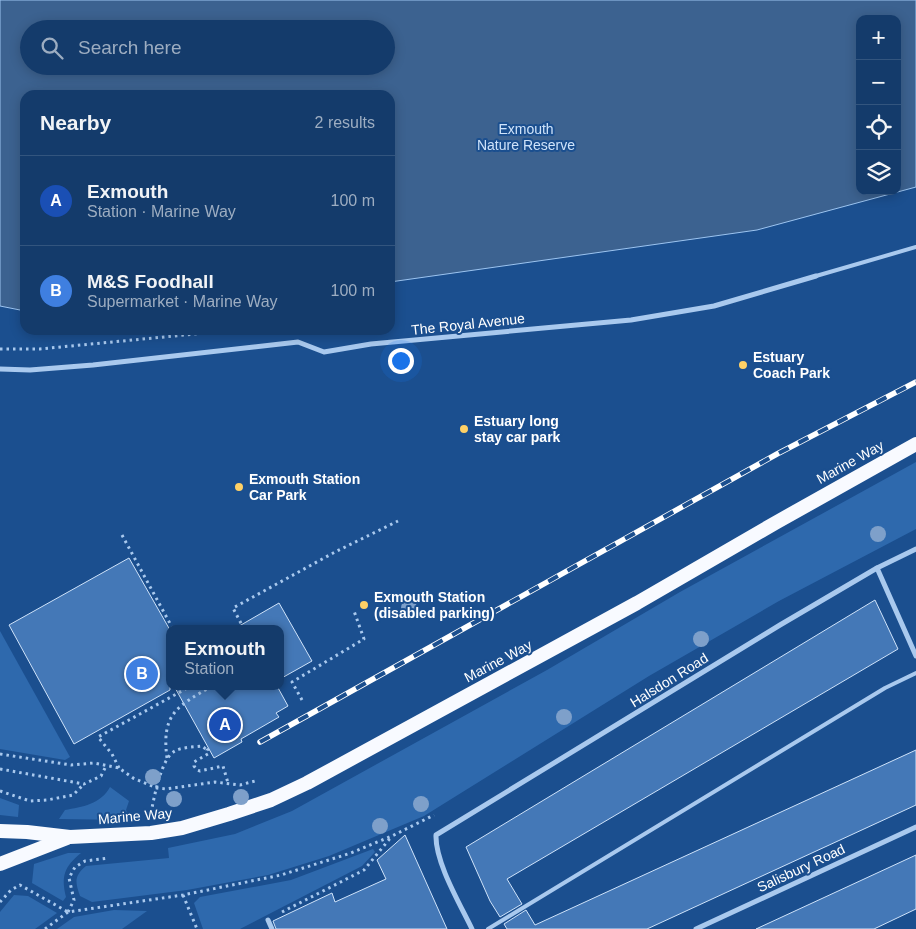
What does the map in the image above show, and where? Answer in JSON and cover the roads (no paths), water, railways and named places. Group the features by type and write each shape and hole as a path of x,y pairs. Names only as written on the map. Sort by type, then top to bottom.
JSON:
{"highway":[{"name":"Marine Way","path":"0,831 70,837 131,835 182,828 271,800 307,783 556,648 916,444"},
{"name":"Marine Way","path":"0,864 70,837"}],"street":[{"name":"The Royal Avenue","path":"0,369 30,370 93,365 298,342 324,352 371,344 631,320 714,306 816,276"},
{"name":"Halsdon Road","path":"472,929 440,858 436,845 436,835 780,625 877,568 916,549"},
{"path":"877,568 916,656"},
{"name":"Salisbury Road","path":"696,929 916,827"},
{"path":"268,920 272,929"}],"lane":[{"path":"816,276 916,247"},
{"path":"488,929 885,688 916,673"}],"railway":[{"path":"260,742 777,454 916,382"}],"place":[{"name":"Estuary Coach Park","path":"743,365"},
{"name":"Estuary long stay car park","path":"464,429"},
{"name":"Exmouth Station Car Park","path":"239,487"},
{"name":"Exmouth Station (disabled parking)","path":"364,605"},
{"name":"M&S Foodhall","path":"142,674"},
{"name":"Exmouth","path":"225,725"}],"park label":[{"name":"Exmouth Nature Reserve","path":"526,138"}]}
